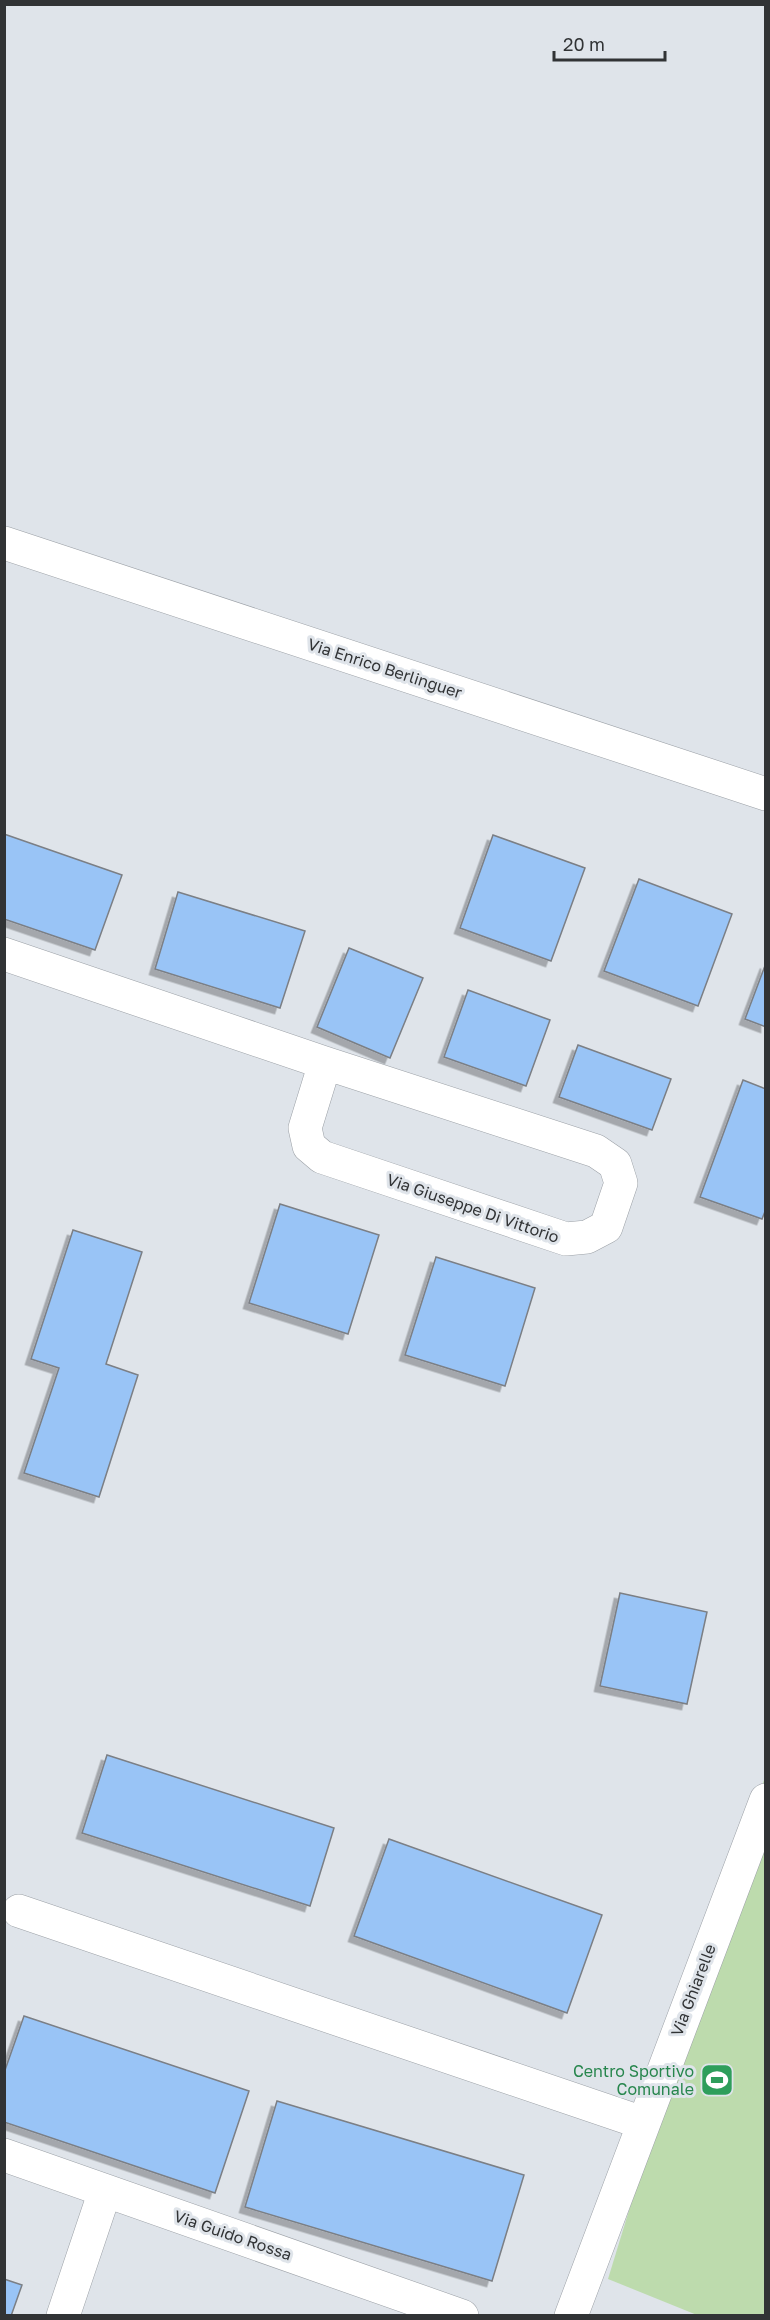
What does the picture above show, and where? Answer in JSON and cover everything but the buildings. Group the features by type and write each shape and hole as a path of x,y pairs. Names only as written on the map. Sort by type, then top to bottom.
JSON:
{"street":[{"name":"Via Enrico Berlinguer","path":"4,543 765,794"},
{"name":"Via Giuseppe Di Vittorio","path":"4,954 325,1063 596,1151 615,1164 621,1183 606,1227 587,1237 566,1239 322,1157 309,1146 305,1128 325,1063"},
{"name":"Via Ghiarelle","path":"571,2316 765,1800"},
{"path":"19,1911 643,2123"},
{"name":"Via Guido Rossa","path":"4,2155 462,2316"},
{"path":"63,2316 105,2191"}],"green space":[{"name":"Centro Sportivo Comunale","path":"765,1777 765,2315 697,2315 608,2279 730,1881"}],"place":[{"name":"Centro Sportivo Comunale","path":"717,2080"}]}
